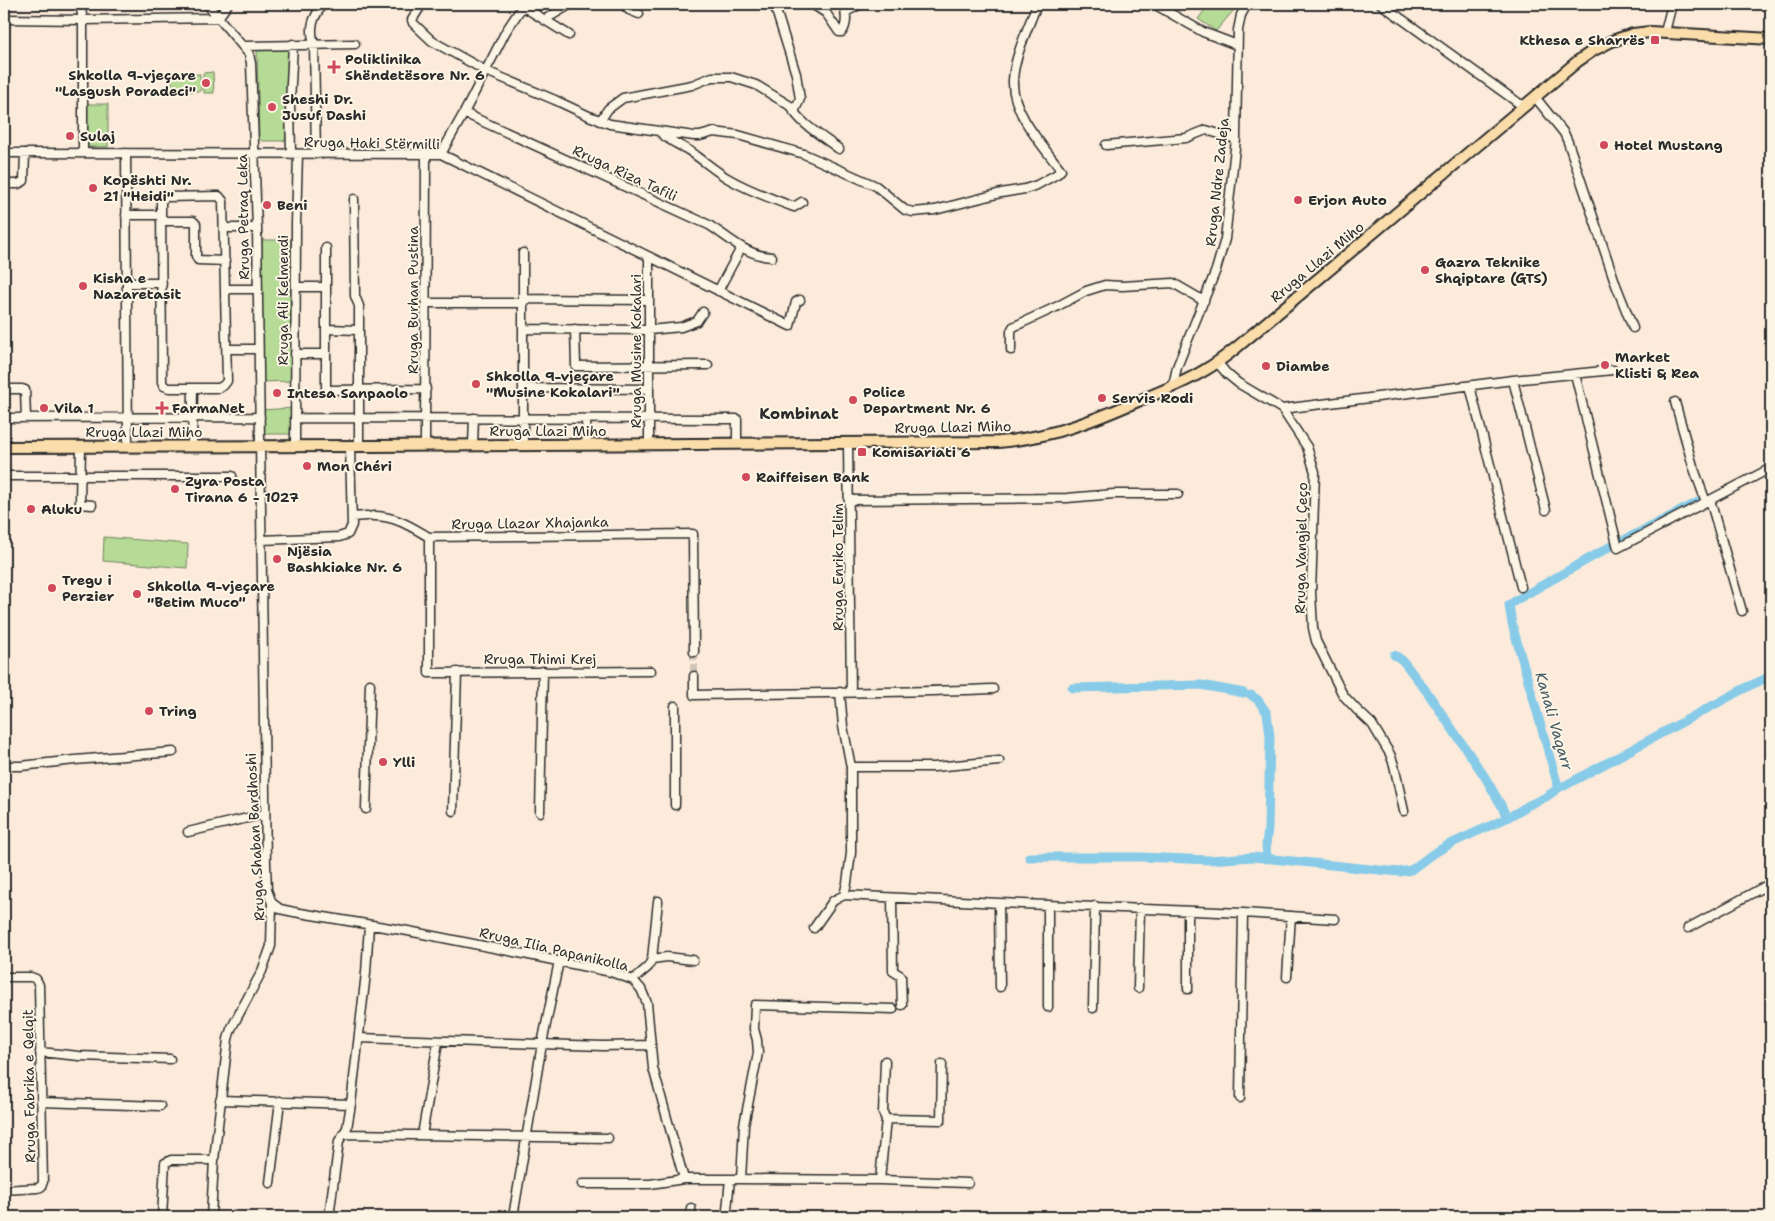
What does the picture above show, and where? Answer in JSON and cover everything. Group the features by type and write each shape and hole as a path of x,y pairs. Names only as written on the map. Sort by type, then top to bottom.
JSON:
{"main road":[{"name":"Rruga Llazi Miho","path":"4,447 998,442 1036,437 1091,422 1173,386 1217,362 1578,61 1600,47 1632,34 1665,32 1771,39"}],"street":[{"path":"80,4 83,20 83,153"},
{"name":"Rruga Petraq Leka","path":"207,4 249,54 251,64 257,228 261,446"},
{"path":"4,19 218,18 228,4"},
{"path":"316,154 314,44 311,34 312,21 323,4"},
{"path":"422,4 412,20 416,28 432,41 486,71 600,121 700,136 709,132 724,133 804,154 876,186 905,210 913,212 935,210 960,202 1025,189 1037,185 1061,170 1032,131 1021,112 1016,102 1013,82 1025,37 1037,4"},
{"path":"544,20 571,4"},
{"path":"624,4 629,10 639,14"},
{"path":"774,4 798,81 800,99 794,112"},
{"path":"812,4 826,13 839,32 842,32 844,29 845,8 861,4"},
{"path":"1154,4 1203,32 1237,45"},
{"name":"Rruga Ndre Zadeja","path":"1173,386 1176,367 1220,261 1225,239 1236,139 1239,21 1247,4"},
{"path":"1381,4 1524,107"},
{"path":"1665,32 1672,4"},
{"path":"440,154 522,5 569,35"},
{"name":"Rruga Ali Kelmendi","path":"293,44 290,104 295,154 295,446"},
{"path":"243,46 355,44"},
{"path":"600,121 608,110 623,98 692,85 712,77 722,76 756,85 792,107 794,112 838,149"},
{"path":"1535,97 1564,133 1568,142 1616,285 1633,328"},
{"name":"Rruga Riza Tafili","path":"464,113 709,225 741,248 759,255 772,257"},
{"path":"1106,145 1186,138 1206,130 1236,139"},
{"path":"659,131 668,139 687,149 728,178 745,187 794,207 802,202"},
{"name":"Rruga Haki Stërmilli","path":"4,153 440,154 790,326 796,302 800,300"},
{"path":"4,184 18,184 24,181 25,153"},
{"path":"126,153 128,446"},
{"name":"Rruga Burhan Pustina","path":"426,154 426,445"},
{"path":"217,195 223,199 227,349 226,381 224,386 219,388 169,388 164,386 162,382 161,218 161,201 164,197 217,195"},
{"path":"261,540 344,536 350,530 359,390 359,306 354,296 354,199"},
{"path":"126,215 193,221 196,224 196,256 198,260 225,261"},
{"path":"224,228 257,228"},
{"path":"326,248 326,390 426,389"},
{"path":"718,291 741,248"},
{"path":"523,253 523,445"},
{"name":"Rruga Musine Kokalari","path":"649,257 649,444"},
{"path":"127,283 162,283"},
{"path":"1011,350 1011,331 1013,327 1100,286 1173,283 1204,301"},
{"path":"296,287 326,287"},
{"path":"226,289 257,289"},
{"path":"426,303 649,300"},
{"path":"523,329 649,330 688,326 697,321 703,312"},
{"path":"326,329 359,330"},
{"path":"575,329 576,366 708,365"},
{"path":"227,349 258,349"},
{"path":"295,354 326,354"},
{"name":"Rruga Vangjel Çeço","path":"1217,362 1227,374 1238,382 1282,409 1307,447 1315,472 1311,593 1313,628 1316,641 1343,695 1372,724 1390,754 1404,811"},
{"path":"1282,409 1513,380 1613,370"},
{"path":"1575,374 1618,548 1771,468"},
{"path":"1513,380 1546,510"},
{"path":"1470,386 1522,587"},
{"path":"523,388 649,389"},
{"path":"4,389 25,390 26,418"},
{"path":"192,446 193,389"},
{"path":"1675,402 1693,466 1708,501 1742,611"},
{"path":"4,418 260,417"},
{"path":"295,418 737,419 737,444"},
{"path":"473,445 474,418"},
{"path":"586,419 586,444"},
{"name":"Rruga Enriko Telim","path":"848,443 851,692"},
{"path":"81,446 80,504 92,505"},
{"name":"Rruga Shaban Bardhoshi","path":"211,1217 214,1160 228,1038 262,971 271,946 272,903 267,890 265,814 261,446"},
{"path":"4,476 232,476"},
{"path":"850,500 1067,498 1114,494 1178,494"},
{"path":"352,516 386,516 404,522 429,537"},
{"name":"Rruga Llazar Xhajanka","path":"429,537 693,534 694,652"},
{"name":"Rruga Thimi Krej","path":"429,537 429,673 651,671"},
{"path":"540,812 543,671"},
{"path":"453,811 457,672"},
{"path":"694,676 694,695 920,692 993,689"},
{"path":"366,809 370,684"},
{"path":"840,692 843,726 851,768 851,853 844,895"},
{"path":"675,706 675,806"},
{"path":"4,766 173,752"},
{"path":"851,768 934,767 999,761"},
{"path":"188,832 265,814"},
{"path":"1688,928 1771,883"},
{"path":"814,928 833,901 844,895 1243,913 1335,919"},
{"path":"892,898 893,971 901,976 902,1005"},
{"path":"634,980 648,967 652,959 658,901"},
{"name":"Rruga Ilia Papanikolla","path":"272,903 280,908 294,912 408,931 559,961 611,972 634,980 641,988 647,1003 652,1068 684,1179"},
{"path":"999,903 1000,987"},
{"path":"1048,905 1048,1007"},
{"path":"1094,1008 1095,906"},
{"path":"1138,988 1140,908"},
{"path":"1188,911 1188,989"},
{"path":"1240,1098 1243,913"},
{"path":"1287,977 1291,916"},
{"path":"330,1217 339,1141 347,1128 351,1104 366,973 369,925"},
{"path":"652,959 667,957 694,960"},
{"path":"514,1217 542,1044 559,961"},
{"name":"Rruga Fabrika e Qelqit","path":"4,977 31,977 38,982 43,1185 37,1188 4,1190"},
{"path":"741,1178 744,1125 758,1053 754,1029 755,1005 893,1009"},
{"path":"359,1038 603,1046 651,1045"},
{"path":"422,1135 438,1042"},
{"path":"40,1052 79,1056 170,1059"},
{"path":"880,1180 886,1119 883,1113 885,1061"},
{"path":"886,1119 941,1120 942,1064"},
{"path":"220,1100 351,1104"},
{"path":"270,1183 280,1101"},
{"path":"42,1102 160,1106"},
{"path":"344,1134 608,1138"},
{"path":"162,1217 165,1164 170,1160 214,1160"},
{"path":"582,1184 650,1184 684,1179 741,1178 968,1183"},
{"path":"728,1217 730,1179"},
{"path":"691,1208 691,1217"}],"green space":[{"path":"1209,4 1239,4 1216,31 1198,19"},
{"path":"287,46 289,49 286,138 284,141 262,141 259,139 257,50"},
{"path":"213,72 214,93 204,93 203,73"},
{"path":"200,74 201,91 172,92 172,75"},
{"path":"87,104 108,104 108,147 88,147"},
{"path":"262,240 290,240 291,381 263,382"},
{"path":"295,408 295,434 261,434 260,410"},
{"path":"104,537 188,544 187,568 103,561"}],"waterway":[{"path":"1624,540 1700,501"},
{"name":"Kanali Vaqarr","path":"1613,545 1509,605 1512,624 1558,786 1564,786 1771,676"},
{"path":"1394,655 1403,661 1427,692 1485,777 1507,818"},
{"path":"1072,688 1201,685 1244,693"},
{"path":"1251,695 1258,700 1267,713 1270,736 1267,859"},
{"path":"1029,857 1142,857 1209,860 1253,857 1399,872 1411,870 1450,844 1507,818 1546,797 1560,787"}],"tunnel":[{"path":"694,652 694,676"}],"place":[{"name":"Kthesa e Sharrës","path":"1655,40"},
{"name":"Poliklinika Shëndetësore Nr. 6","path":"334,67"},
{"name":"Shkolla 9-vjeçare \"Lasgush Poradeci\"","path":"206,83"},
{"name":"Sheshi Dr. Jusuf Dashi","path":"272,107"},
{"name":"Sulaj","path":"70,136"},
{"name":"Hotel Mustang","path":"1604,145"},
{"name":"Kopështi Nr. 21 \"Heidi\"","path":"93,188"},
{"name":"Erjon Auto","path":"1298,200"},
{"name":"Beni","path":"267,205"},
{"name":"Gazra Teknike Shqiptare (GTS)","path":"1425,270"},
{"name":"Kisha e Nazaretasit","path":"83,286"},
{"name":"Market Klisti & Rea","path":"1605,365"},
{"name":"Diambe","path":"1266,366"},
{"name":"Shkolla 9-vjeçare \"Musine Kokalari\"","path":"476,384"},
{"name":"Intesa Sanpaolo","path":"277,393"},
{"name":"Servis Rodi","path":"1102,398"},
{"name":"Police Department Nr. 6","path":"853,400"},
{"name":"Vila 1","path":"44,408"},
{"name":"FarmaNet","path":"162,408"},
{"name":"Komisariati 6","path":"862,452"},
{"name":"Mon Chéri","path":"307,466"},
{"name":"Raiffeisen Bank","path":"746,477"},
{"name":"Zyra Posta Tirana 6 - 1027","path":"175,489"},
{"name":"Aluku","path":"31,509"},
{"name":"Njësia Bashkiake Nr. 6","path":"277,559"},
{"name":"Tregu i Perzier","path":"52,588"},
{"name":"Shkolla 9-vjeçare \"Betim Muco\"","path":"137,594"},
{"name":"Tring","path":"149,711"},
{"name":"Ylli","path":"383,762"}],"district":[{"name":"Kombinat","path":"799,413"}]}
